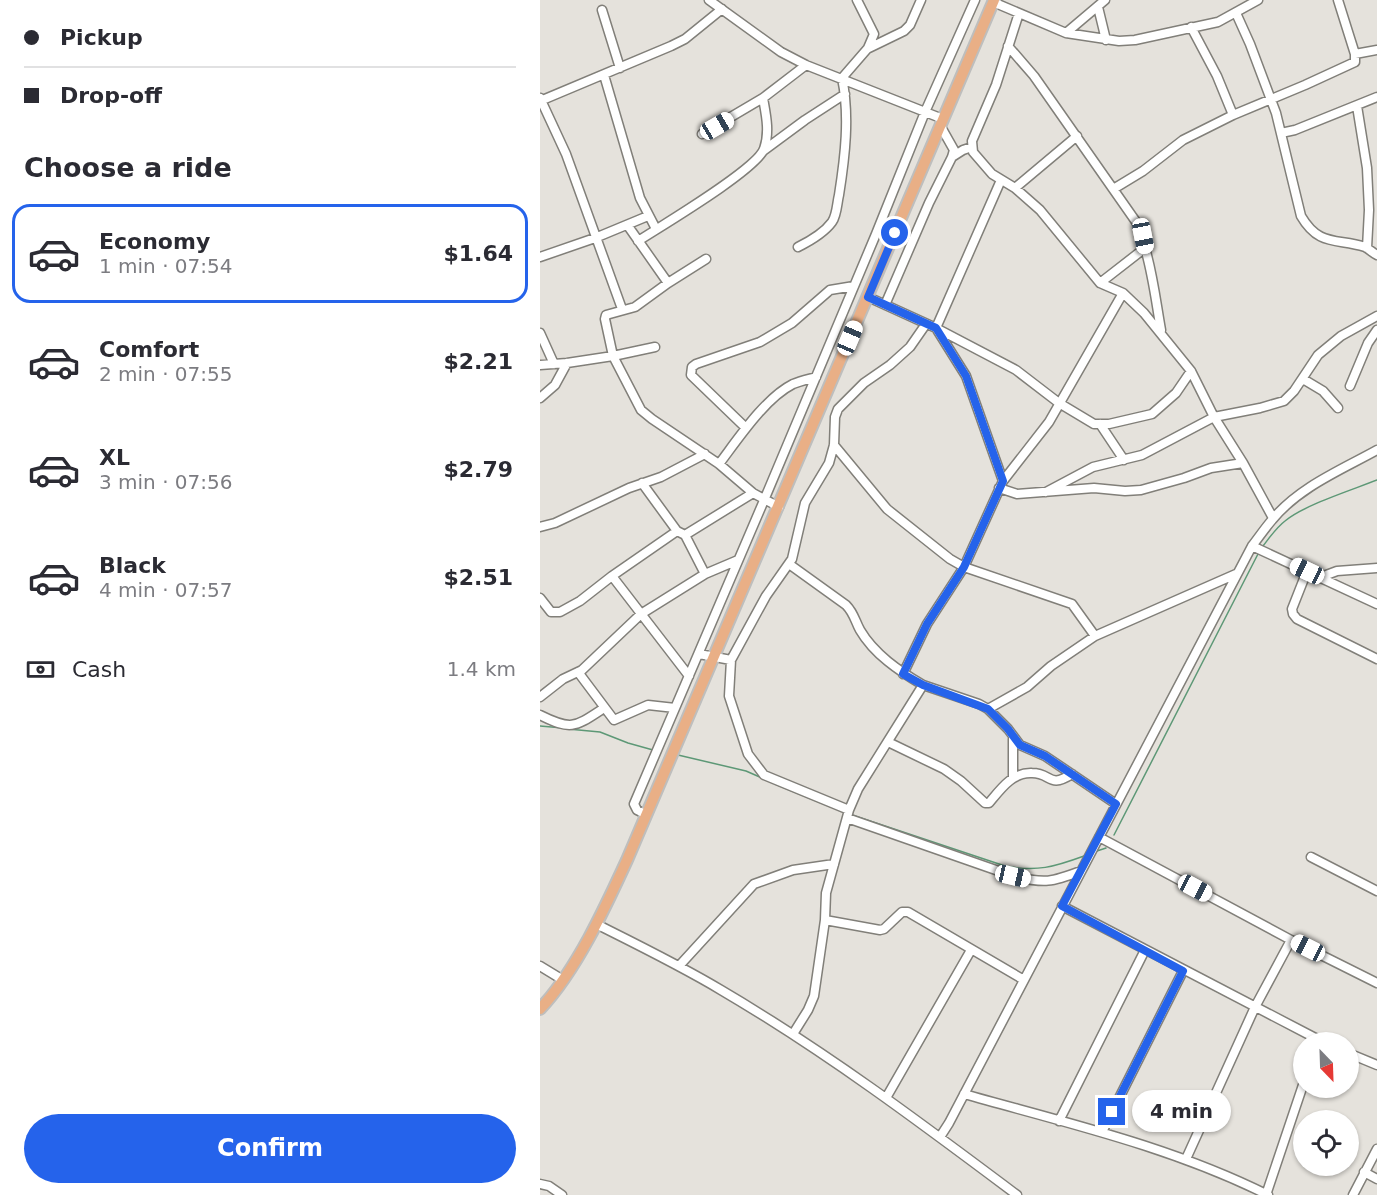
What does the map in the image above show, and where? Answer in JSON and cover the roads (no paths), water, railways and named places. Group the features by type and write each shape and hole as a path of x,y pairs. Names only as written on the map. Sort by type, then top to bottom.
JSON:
{"main road":[{"path":"540,1009 563,980 596,924 647,815 993,1"},
{"path":"540,1020 549,1000"}],"street":[{"path":"709,0 781,52 806,65 925,112 942,123 954,150 952,158 929,202 885,305"},
{"path":"842,78 868,48 874,34 857,0"},
{"path":"868,48 904,31 910,25 921,0"},
{"path":"647,815 637,810 634,804 816,377 925,112 975,0"},
{"path":"993,1 1066,33 1106,40 1135,40 1218,22 1258,0"},
{"path":"1114,188 1143,171 1183,140 1233,115 1355,62 1355,54 1338,0"},
{"path":"1066,33 1101,3"},
{"path":"1101,3 1106,40"},
{"path":"622,309 566,154 540,100 685,39 722,9"},
{"path":"602,10 620,68"},
{"path":"1236,13 1271,100 1301,216 1306,224 1325,240 1367,248 1377,255"},
{"path":"1019,14 996,85 972,141 972,147 979,161 1040,210 1100,283 1123,294 1161,333 1191,371 1214,417 1243,463 1273,518"},
{"path":"1191,27 1217,76 1233,115"},
{"path":"1008,46 1034,76 1139,226 1154,277 1155,302 1161,333"},
{"path":"1355,54 1377,50"},
{"path":"702,134 763,98 806,65"},
{"path":"604,75 640,198 656,229"},
{"path":"798,247 815,237 832,222 837,210 846,141 845,94 842,78"},
{"path":"638,241 735,178 763,151 845,94"},
{"path":"1281,133 1295,130 1377,97"},
{"path":"763,98 767,125 763,151"},
{"path":"1357,106 1367,168 1369,210 1367,248"},
{"path":"1015,188 1077,136"},
{"path":"952,158 972,147"},
{"path":"936,328 1001,180"},
{"path":"540,257 628,226 648,216"},
{"path":"628,226 668,283"},
{"path":"1100,283 1145,248"},
{"path":"706,259 635,307 608,313 605,316 613,356 641,410 719,464 753,493 779,507"},
{"path":"746,428 692,375 692,367 760,342 792,323 830,290 854,286"},
{"path":"903,674 927,624 964,567 1001,485 1049,422 1123,294"},
{"path":"868,297 936,328 1016,370 1059,403 1090,422 1100,424 1152,414 1162,408 1176,393 1191,371"},
{"path":"1046,492 1093,467 1142,455 1214,417 1260,408 1284,400 1294,391 1318,356 1341,336 1377,316"},
{"path":"926,324 910,347 890,365 864,383 838,409 835,417 834,445 829,463 805,503 794,555 766,596 731,660 729,696 747,752 759,771 848,814 1013,876 1047,882 1081,871"},
{"path":"936,328 966,376 1001,485 1017,494 1094,488 1141,490 1211,468 1243,463"},
{"path":"1350,386 1368,343 1377,330"},
{"path":"540,333 554,364"},
{"path":"540,365 613,356 655,347"},
{"path":"540,398 555,386 567,363"},
{"path":"719,464 746,428 785,389 795,383 816,377"},
{"path":"1303,379 1323,391 1338,408"},
{"path":"1100,424 1124,460"},
{"path":"834,445 887,509 950,559 964,567 1072,604 1095,636"},
{"path":"940,1137 1236,574 1258,548 1273,518 1294,498 1314,484 1377,450"},
{"path":"540,527 555,523 594,503 642,483 662,477 705,454"},
{"path":"642,483 681,533 705,574"},
{"path":"540,598 549,610 554,613 560,612 681,533 753,493"},
{"path":"1258,548 1377,604"},
{"path":"540,697 578,672 641,614 705,574 738,560"},
{"path":"789,564 846,605 852,611 866,639 903,674 923,685 988,709 1008,729 1013,739 1023,747 1045,756 1116,804"},
{"path":"1321,577 1337,571 1377,568"},
{"path":"1307,571 1292,609 1293,614 1298,619 1377,659"},
{"path":"988,709 1027,687 1095,636 1236,574"},
{"path":"612,576 689,676"},
{"path":"699,654 731,660"},
{"path":"578,672 615,720 648,705 675,708"},
{"path":"793,1034 814,996 825,920 826,893 848,814 858,789 923,685"},
{"path":"540,715 567,726 583,721 604,708"},
{"path":"1013,739 1013,778"},
{"path":"888,742 944,769 985,803 989,803 1013,778 1031,772 1050,780 1061,781 1072,774"},
{"path":"1099,837 1291,940 1377,983"},
{"path":"1311,857 1377,891"},
{"path":"679,966 754,884 793,870 834,864"},
{"path":"1062,906 1301,1032"},
{"path":"825,920 879,930 884,929 902,912 908,912 1024,980"},
{"path":"596,924 679,966 793,1034 886,1098 1017,1195"},
{"path":"1186,1159 1255,1007 1291,940"},
{"path":"886,1098 970,950"},
{"path":"1059,1121 1145,950"},
{"path":"540,966 563,980"},
{"path":"1102,1132 1183,971"},
{"path":"1359,1058 1377,1065"},
{"path":"964,1094 1102,1132 1186,1159 1222,1173 1267,1195 1274,1166 1298,1098"},
{"path":"924,1127 937,1129 949,1123"},
{"path":"1353,1195 1377,1149"},
{"path":"1364,1172 1377,1179"},
{"path":"540,1184 549,1186 562,1195"}],"waterway":[{"path":"1263,546 1293,515 1377,480"},
{"path":"1114,835 1259,552"},
{"path":"540,726 563,728"},
{"path":"568,729 600,732 653,750"},
{"path":"678,755 746,771 762,778"},
{"path":"775,784 831,807"},
{"path":"852,815 1005,866 1027,869 1045,867 1084,856"},
{"path":"1097,851 1106,848"}]}
